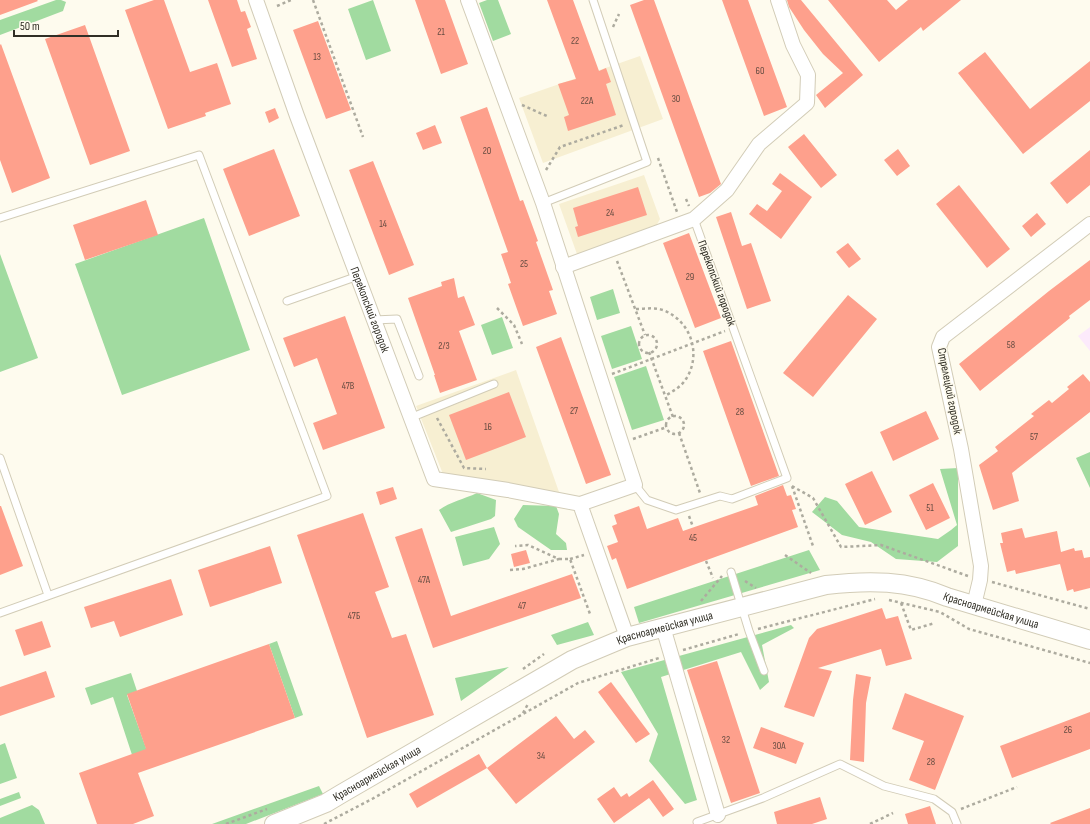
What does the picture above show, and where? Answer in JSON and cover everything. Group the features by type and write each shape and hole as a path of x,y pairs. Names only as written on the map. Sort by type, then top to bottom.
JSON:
{"street":[{"name":"Перекопский городок","path":"256,0 296,112 434,480 508,490 580,504"},
{"path":"468,0 543,202 635,485 580,504 627,637"},
{"path":"563,267 688,222 727,190 759,144 807,103 808,75 793,45 778,0"},
{"name":"Стрелецкий городок","path":"974,605 989,579 981,566 961,449 939,347 943,337 1090,224"},
{"name":"Красноармейская улица","path":"274,824 326,803 572,660 627,637 826,585 884,581 930,590 1090,640"},
{"path":"663,628 718,815"}],"lane":[{"path":"543,202 648,162 593,0"},
{"path":"0,218 199,155 327,496 0,613"},
{"name":"Перекопский городок","path":"688,222 733,328 787,478 732,499 720,496 703,501"},
{"path":"287,301 358,276"},
{"path":"374,320 397,319 419,376"},
{"path":"410,418 494,384"},
{"path":"0,458 48,595"},
{"path":"635,485 647,500 676,510 703,501"},
{"path":"731,572 741,607 764,671"},
{"path":"697,822 763,798 840,764 884,786 934,799 952,812 957,824"}],"path":[{"path":"277,6 291,0"},
{"path":"313,0 363,137"},
{"path":"503,97 550,117"},
{"path":"536,185 560,147 634,122"},
{"path":"658,158 688,222"},
{"path":"621,271 645,335"},
{"path":"497,308 514,325 522,344"},
{"path":"636,310 650,308 662,310 682,323 689,333 694,357 691,369 686,380 677,389 665,396"},
{"path":"600,378 733,328"},
{"path":"645,335 650,335 656,340 656,347 654,350 649,352 643,351 639,344 640,340 645,335"},
{"path":"649,352 673,417"},
{"path":"432,409 464,468 486,469"},
{"path":"673,417 679,418 684,423 683,429 679,433 671,433 667,427 668,421 673,417"},
{"path":"621,444 667,427"},
{"path":"679,433 703,501"},
{"path":"813,546 792,485 813,498 841,547 881,545 1090,609"},
{"path":"515,546 528,545 559,559"},
{"path":"785,555 826,585"},
{"path":"510,570 523,569 559,559 570,559 590,614"},
{"path":"706,561 713,578"},
{"path":"731,572 773,598"},
{"path":"684,622 723,575"},
{"path":"324,824 372,799 578,683 749,631 880,598"},
{"path":"887,599 940,612 969,629 1090,663"},
{"path":"901,603 911,630 935,623"},
{"path":"952,812 1017,787"},
{"path":"870,824 893,813"}],"shaded area":[{"path":"640,56 663,119 543,163 519,98"},
{"path":"644,175 660,219 645,246 582,268 559,204"},
{"path":"1090,327 1090,351 1078,336"},
{"path":"516,370 559,492 443,474 416,406"}],"green space":[{"path":"56,0 66,2 63,11 0,35 0,20"},
{"path":"373,0 391,51 366,60 348,9"},
{"path":"487,0 498,0 511,34 493,41 479,3"},
{"path":"204,218 250,350 122,395 75,264"},
{"path":"0,254 38,358 0,372"},
{"path":"613,289 620,313 597,320 590,297"},
{"path":"502,317 513,348 492,355 481,325"},
{"path":"631,326 642,359 612,369 601,336"},
{"path":"646,366 664,420 632,430 614,377"},
{"path":"1090,452 1090,488 1076,458"},
{"path":"958,468 958,546 937,562 896,559 871,542 842,535 812,512 825,497 837,501 859,527 938,539 957,525 940,469"},
{"path":"477,493 496,500 495,516 491,519 451,532 439,510"},
{"path":"523,505 556,506 559,514 556,534 566,543 567,550 551,550 518,527 514,519"},
{"path":"494,527 500,544 489,559 463,566 455,537"},
{"path":"809,550 820,570 639,623 634,607"},
{"path":"588,622 594,635 557,645 551,635"},
{"path":"791,625 794,628 762,645 769,682 760,690 741,652 661,677 697,800 685,804 649,761 658,734 621,672"},
{"path":"277,641 303,715 295,718 269,644"},
{"path":"509,667 461,701 455,678"},
{"path":"131,673 137,691 127,695 151,762 136,767 113,697 91,705 85,688"},
{"path":"5,743 17,778 0,784 0,745"},
{"path":"319,786 323,794 246,824 212,824"},
{"path":"19,792 21,798 0,806 0,799"},
{"path":"32,805 39,810 45,824 0,824 0,818"}],"building":[{"path":"0,0 37,0 38,1 0,15"},
{"path":"154,0 164,0 190,72 217,63 231,104 205,113 206,116 168,129 125,10"},
{"path":"208,0 237,0 241,12 245,11 251,27 247,29 257,59 232,67"},
{"path":"415,0 445,0 468,64 441,74"},
{"path":"547,0 573,0 599,71 606,68 611,82 606,84 616,115 568,131 564,117 569,115 558,84 576,79"},
{"path":"644,0 654,0 721,184 710,193 699,197 630,5"},
{"path":"722,0 748,0 787,107 764,116"},
{"path":"787,0 801,0 863,75 825,108 816,95 843,73 823,54 804,30 789,7"},
{"path":"828,0 887,0 896,10 908,0 961,0 923,31 921,27 879,62"},
{"path":"318,21 351,110 326,119 293,30"},
{"path":"85,25 130,151 90,165 45,39"},
{"path":"1,44 50,178 12,193 0,160"},
{"path":"985,52 1030,109 1090,61 1090,101 1023,154 958,73"},
{"path":"487,107 520,201 523,200 538,241 536,242 553,290 549,291 557,314 523,326 508,284 511,283 501,254 508,252 460,117"},
{"path":"275,108 279,118 269,123 265,112"},
{"path":"435,125 442,143 423,150 416,133"},
{"path":"804,134 837,175 821,188 788,147"},
{"path":"274,149 300,216 249,236 223,169"},
{"path":"898,149 910,166 897,176 884,160"},
{"path":"1090,150 1090,185 1067,204 1050,183"},
{"path":"373,161 414,265 389,275 349,170"},
{"path":"780,173 812,197 781,239 749,214 757,204 767,211 782,191 772,184"},
{"path":"959,185 1010,249 987,268 936,204"},
{"path":"638,187 647,215 578,237 575,227 578,226 573,208"},
{"path":"146,200 158,235 85,260 73,225"},
{"path":"731,212 742,246 751,243 771,301 747,309 716,217"},
{"path":"1037,213 1046,224 1031,237 1022,226"},
{"path":"689,233 721,318 695,328 663,243"},
{"path":"848,243 861,259 849,268 836,252"},
{"path":"1090,260 1090,300 980,391 959,364 1049,291"},
{"path":"454,278 458,298 464,296 475,325 459,331 477,380 440,393 408,298 442,286 441,282"},
{"path":"848,295 877,319 813,397 783,373"},
{"path":"345,316 385,428 323,450 313,423 337,414 317,358 294,367 283,338"},
{"path":"561,337 611,475 586,484 536,347"},
{"path":"731,341 779,476 751,486 703,351"},
{"path":"1083,374 1090,382 1090,412 1012,473 1019,501 993,510 979,465 998,451 995,447 1034,416 1031,414 1049,400 1052,403 1069,389 1067,387"},
{"path":"509,392 526,437 466,460 449,415"},
{"path":"926,411 939,439 893,461 880,432"},
{"path":"872,471 892,512 865,525 845,484"},
{"path":"933,483 950,518 926,530 909,495"},
{"path":"783,485 787,496 791,495 796,509 792,510 798,527 627,589 616,558 612,560 607,546 618,542 612,526 617,524 614,515 639,506 647,529 678,518 683,531 758,505 755,496"},
{"path":"393,487 397,499 380,505 376,492"},
{"path":"0,506 23,566 0,575"},
{"path":"363,513 389,587 375,592 392,638 406,634 434,715 367,738 297,535"},
{"path":"422,528 451,616 572,574 581,598 433,648 395,537"},
{"path":"1022,528 1025,538 1057,531 1061,552 1074,548 1075,551 1082,550 1084,558 1090,557 1090,588 1074,592 1073,589 1067,591 1060,564 1016,574 1015,570 1007,572 1000,543 1003,543 1001,533"},
{"path":"270,546 282,583 210,607 198,570"},
{"path":"526,550 530,563 514,567 511,554"},
{"path":"171,579 183,615 120,637 114,621 91,628 84,607"},
{"path":"882,608 886,619 898,616 912,659 886,666 881,649 818,668 832,671 814,717 784,707 809,638 817,629"},
{"path":"42,621 51,647 24,656 15,630"},
{"path":"269,644 295,718 138,773 154,816 133,824 97,824 79,773 146,749 127,694"},
{"path":"717,661 760,793 731,803 687,670"},
{"path":"46,671 55,697 0,716 0,687"},
{"path":"856,674 871,677 866,703 864,762 850,760"},
{"path":"611,682 650,734 636,743 598,692"},
{"path":"905,693 964,716 935,790 909,780 924,741 892,729"},
{"path":"1090,712 1090,749 1012,778 1000,746"},
{"path":"556,716 574,739 585,730 595,742 516,804 487,768"},
{"path":"761,727 804,743 796,764 753,748"},
{"path":"479,754 487,768 417,808 409,794"},
{"path":"653,780 674,809 663,817 649,798 614,823 597,799 614,787 621,797 627,793 629,797"},
{"path":"820,797 827,819 812,824 777,824 774,812"},
{"path":"930,806 936,824 908,824 905,814"},
{"path":"1090,808 1090,824 1050,823"}]}
